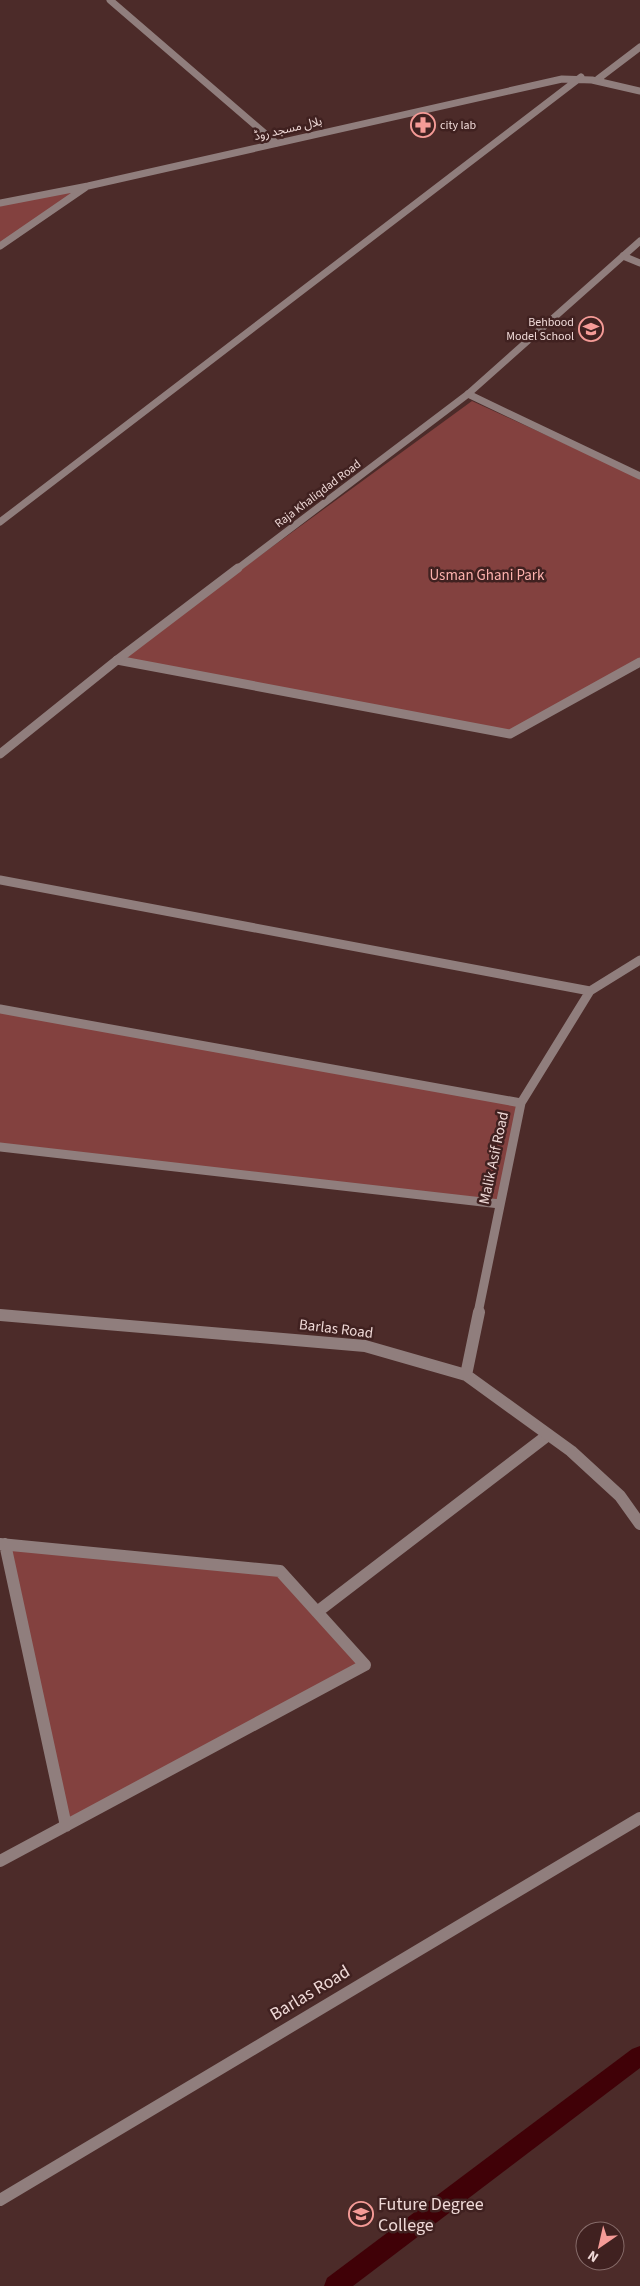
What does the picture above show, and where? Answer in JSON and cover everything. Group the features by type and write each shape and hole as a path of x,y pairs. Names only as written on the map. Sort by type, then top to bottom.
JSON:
{"street":[{"path":"110,0 276,143"},
{"path":"598,79 640,47"},
{"path":"0,522 581,77"},
{"name":"ہلال مسجد روڈ","path":"0,203 88,186 562,79 581,77 598,79 640,92"},
{"path":"0,246 88,186"},
{"name":"Raja Khaliqdad Road","path":"0,754 117,660 468,394 640,241"},
{"path":"623,256 640,263"},
{"path":"468,394 640,476"},
{"path":"117,660 510,734 640,662"},
{"path":"0,880 590,992"},
{"name":"Malik Asif Road","path":"466,1375 521,1104 590,992 640,960"},
{"path":"0,1009 521,1104"},
{"path":"0,1148 500,1204"},
{"name":"Barlas Road","path":"0,1315 365,1346 466,1375 571,1451 620,1496 640,1524"},
{"path":"317,1612 548,1435"},
{"path":"0,1861 66,1826 365,1665 280,1571 3,1544 66,1826"},
{"name":"Barlas Road","path":"0,2200 640,1818"}],"green space":[{"path":"88,186 0,248 0,205"},
{"name":"Usman Ghani Park","path":"472,401 640,478 640,662 510,734 117,660"},
{"path":"0,1009 521,1103 500,1204 0,1147"},
{"path":"5,1544 280,1571 365,1665 66,1826"}],"waterway":[{"path":"335,2286 640,2056"}],"place":[{"name":"city lab","path":"423,125"},
{"name":"Behbood Model School","path":"591,329"},
{"name":"Future Degree College","path":"361,2214"}]}
